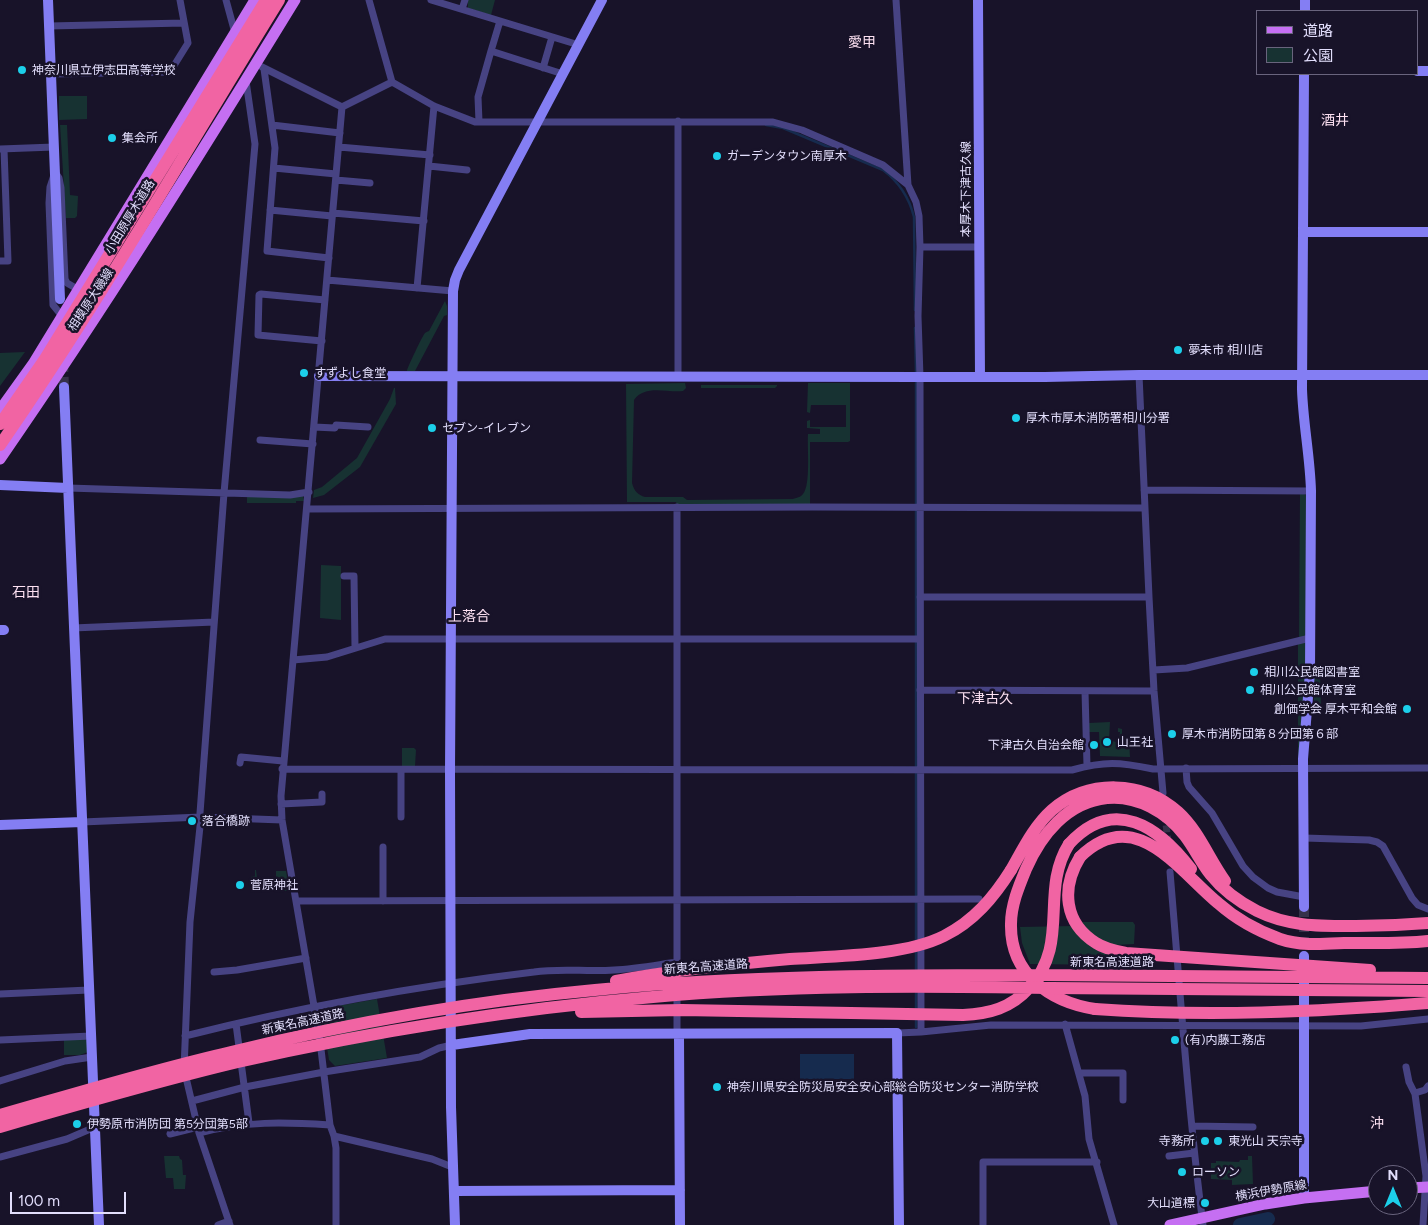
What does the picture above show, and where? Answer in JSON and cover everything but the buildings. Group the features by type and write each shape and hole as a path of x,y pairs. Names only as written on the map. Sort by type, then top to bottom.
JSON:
{"highway":[{"name":"小田原厚木道路","path":"0,424 45,359 266,0"},
{"name":"小田原厚木道路","path":"0,444 38,391 102,290 279,0"},
{"path":"518,998 688,969 912,947 943,936 971,918 995,894 1035,829 1051,811 1061,803 1096,788 1120,787 1146,792 1178,811 1187,821 1222,877 1240,901"},
{"path":"1428,923 1400,926 1309,926 1279,920 1240,901 1216,881 1184,834 1153,808 1133,800 1107,798 1083,804 1071,811 1048,833 1030,861 1015,898 1011,923 1014,946 1023,967 1031,979 1059,1000 1095,1009 1133,1012 1241,1014 1334,1011 1428,1003"},
{"path":"372,1034 534,1015 580,1012 702,1010 946,1015 988,1013 1017,1000 1044,969 1053,935 1056,877 1061,860 1069,844 1084,831 1102,822 1120,820 1138,823 1155,832 1171,846 1217,903"},
{"path":"1428,941 1400,944 1310,944 1283,940 1244,922 1217,903 1161,851 1141,840 1124,837 1108,840 1088,849 1074,867 1069,884 1068,902 1077,926 1097,944 1110,950 1391,972 1428,972"},
{"path":"1400,926 1428,930"},
{"path":"1400,944 1428,947"},
{"name":"新東名高速道路","path":"0,1115 232,1051 384,1020 518,998 656,984 851,975 1428,978"},
{"name":"新東名高速道路","path":"0,1127 150,1084 236,1063 372,1034 593,1003 755,990 853,987 1428,991"}],"main road":[{"name":"相模原大磯線","path":"0,410 33,364 255,0"},
{"name":"相模原大磯線","path":"0,459 65,365 246,80 261,65 295,0"},
{"name":"横浜伊勢原線","path":"1170,1225 1202,1221 1255,1206 1304,1198 1368,1192"}],"street":[{"path":"48,0 60,299"},
{"path":"51,74 170,72 188,43 180,0"},
{"path":"226,0 235,33"},
{"path":"369,0 392,82 434,106 474,122 678,124 767,121 802,130 884,164 908,185"},
{"path":"430,0 578,44"},
{"path":"462,9 465,0"},
{"path":"455,1225 452,1166 450,770 453,291 459,270 602,0"},
{"path":"896,0 908,185 918,209 920,247 917,508 920,597 917,639 920,690 917,770 917,900 921,1032"},
{"name":"本厚木下津古久線","path":"978,0 980,377"},
{"path":"479,122 478,98 500,21"},
{"path":"49,26 184,23"},
{"path":"543,68 552,37"},
{"path":"491,51 563,74"},
{"path":"261,65 342,108"},
{"path":"261,65 275,148 267,251 329,258"},
{"path":"1186,768 1189,787 1212,813 1247,871 1268,888 1304,902 1303,768 1304,734 1310,693 1311,490 1304,426 1302,375 1304,75"},
{"path":"218,1225 230,1223 199,1130 184,1068 190,922 201,817 206,712 255,144 246,80"},
{"path":"342,108 392,82"},
{"path":"417,288 434,106"},
{"path":"336,1225 336,1148 330,1125 324,1072 282,820 281,804 282,769 309,492 342,108"},
{"path":"678,124 678,377"},
{"path":"272,125 340,133"},
{"path":"0,261 8,261 2,149 54,147"},
{"path":"338,147 430,155"},
{"path":"429,166 467,170"},
{"path":"274,168 370,183"},
{"path":"55,172 59,178 61,188 66,279 67,283 79,290"},
{"path":"55,172 50,187 49,202 54,304 62,316"},
{"path":"270,210 424,221"},
{"path":"1303,232 1428,232"},
{"path":"920,247 979,247"},
{"path":"327,280 453,291"},
{"path":"322,341 258,335 259,295 325,300"},
{"path":"1139,374 1154,691 1163,793"},
{"path":"318,376 980,377 1139,374 1428,375"},
{"path":"64,387 99,1225"},
{"path":"314,426 335,428 336,425 359,423 368,427"},
{"path":"260,440 277,438 313,444"},
{"path":"0,485 290,495 309,492"},
{"path":"1144,490 1311,490"},
{"path":"677,508 677,962 680,1225"},
{"path":"307,509 1145,508"},
{"path":"344,576 354,576 355,648"},
{"path":"920,597 1149,597"},
{"path":"73,628 214,622"},
{"path":"1154,670 1187,668 1310,638"},
{"path":"293,660 327,657 385,639 917,639"},
{"path":"920,690 1154,691"},
{"path":"1085,691 1086,766"},
{"path":"241,757 283,761"},
{"path":"282,769 1072,770 1102,763 1122,763 1153,769 1428,768"},
{"path":"401,770 401,817"},
{"path":"281,804 322,805 322,794"},
{"path":"0,825 201,817 282,820"},
{"path":"1304,838 1369,840 1377,842 1383,846 1412,898 1418,905 1428,909"},
{"path":"383,847 384,901"},
{"path":"1170,872 1194,1153 1202,1221"},
{"path":"296,901 979,899"},
{"path":"1304,956 1304,1198"},
{"path":"214,972 306,958"},
{"path":"185,1036 314,1007 451,983 537,971 613,970 677,962"},
{"path":"0,994 89,990"},
{"path":"192,1101 245,1087 420,1057 439,1048 452,1045 530,1034 897,1033 990,1025 1065,1024 1304,1027 1361,1026 1428,1019"},
{"path":"236,1024 249,1123"},
{"path":"1065,1024 1085,1096 1090,1139 1114,1225"},
{"path":"897,1033 899,1225"},
{"path":"0,1040 91,1036"},
{"path":"0,1081 65,1061 92,1057"},
{"path":"1406,1067 1408,1082 1415,1093 1427,1187 1423,1225"},
{"path":"1079,1073 1123,1073 1123,1100"},
{"path":"1415,1093 1425,1090 1428,1086"},
{"path":"173,1131 199,1130 249,1123 283,1122 330,1125"},
{"path":"1192,1126 1253,1127"},
{"path":"0,1157 67,1138 95,1127"},
{"path":"334,1136 452,1166"},
{"path":"1169,1156 1194,1153"},
{"path":"983,1225 982,1162 1097,1162"},
{"path":"454,1191 680,1190"}],"green space":[{"path":"468,0 495,0 491,15 468,8"},
{"path":"59,96 87,96 87,119 59,120"},
{"path":"60,125 67,125 70,195 78,196 77,216 75,218 66,218"},
{"path":"445,301 447,315 444,316 415,371 407,371 425,333 429,331"},
{"path":"25,352 0,386 0,353"},
{"path":"685,383 686,388 683,391 657,390 644,392 634,400 632,483 638,494 645,497 683,497 687,500 793,499 801,496 807,483 808,434 820,434 820,429 807,428 807,421 810,420 810,427 846,427 846,405 811,405 810,413 807,412 808,383 850,383 850,441 810,442 810,505 677,505 676,502 627,502 626,384"},
{"path":"701,385 777,386 775,388 701,388"},
{"path":"394,388 396,404 360,467 324,495 313,498 314,490 322,487 357,458 390,399"},
{"path":"1300,493 1307,495 1306,637 1299,638"},
{"path":"303,496 304,501 296,501 296,503 247,503 247,497"},
{"path":"321,565 341,566 341,620 320,618"},
{"path":"1298,643 1307,643 1300,765 1298,766"},
{"path":"1314,673 1320,673 1321,705 1314,705"},
{"path":"1110,722 1109,740 1116,742 1119,740 1120,732 1118,732 1118,728 1122,729 1122,735 1126,740 1129,740 1130,757 1100,756 1099,732 1089,732 1089,723"},
{"path":"402,748 414,748 416,750 415,766 402,766"},
{"path":"255,870 257,878 266,879 276,879 276,871 286,871 288,891 257,889 252,886 251,877 255,876"},
{"path":"1082,922 1133,922 1135,925 1134,944 1115,945 1115,965 1030,964 1022,943 1020,927 1073,926"},
{"path":"377,999 387,1058 335,1066 329,1060 322,1016 326,1008"},
{"path":"85,1039 88,1041 88,1052 80,1055 64,1055 64,1040"},
{"path":"164,1156 179,1156 182,1160 183,1175 186,1175 185,1189 174,1189 173,1178 166,1178"},
{"path":"1248,1156 1252,1156 1253,1184 1232,1185 1232,1180 1211,1179 1211,1163 1216,1163 1216,1161 1239,1162 1240,1160 1248,1160"}],"water":[{"path":"800,1054 854,1054 854,1079 800,1079"}],"waterway":[{"path":"766,125 783,128 883,170 899,185 914,217 915,310"},
{"path":"915,328 916,372"},
{"path":"916,383 916,942"},
{"path":"916,950 916,972"},
{"path":"916,990 916,1009"},
{"path":"916,1017 916,1027"},
{"path":"1240,1225 1268,1219"}],"tunnel":[{"path":"63,362 64,387"},
{"path":"1165,815 1168,842"},
{"path":"1304,907 1304,951"}],"place":[{"name":"神奈川県立伊志田高等学校","path":"22,70"},
{"name":"集会所","path":"112,138"},
{"name":"ガーデンタウン南厚木","path":"717,156"},
{"name":"夢未市 相川店","path":"1178,350"},
{"name":"すずよし食堂","path":"304,373"},
{"name":"厚木市厚木消防署相川分署","path":"1016,418"},
{"name":"セブン-イレブン","path":"432,428"},
{"name":"相川公民館図書室","path":"1254,672"},
{"name":"相川公民館体育室","path":"1250,690"},
{"name":"創価学会 厚木平和会館","path":"1407,709"},
{"name":"厚木市消防団第８分団第６部","path":"1172,734"},
{"name":"山王社","path":"1107,742"},
{"name":"下津古久自治会館","path":"1094,745"},
{"name":"落合橋跡","path":"192,821"},
{"name":"菅原神社","path":"240,885"},
{"name":"(有)内藤工務店","path":"1175,1040"},
{"name":"神奈川県安全防災局安全安心部総合防災センター消防学校","path":"717,1087"},
{"name":"伊勢原市消防団 第5分団第5部","path":"77,1124"},
{"name":"寺務所","path":"1205,1141"},
{"name":"東光山 天宗寺","path":"1218,1141"},
{"name":"ローソン","path":"1182,1172"},
{"name":"大山道標","path":"1205,1203"}],"district":[{"name":"愛甲","path":"862,43"},
{"name":"酒井","path":"1335,121"},
{"name":"石田","path":"26,593"},
{"name":"上落合","path":"469,617"},
{"name":"下津古久","path":"985,699"},
{"name":"沖","path":"1377,1124"}]}
